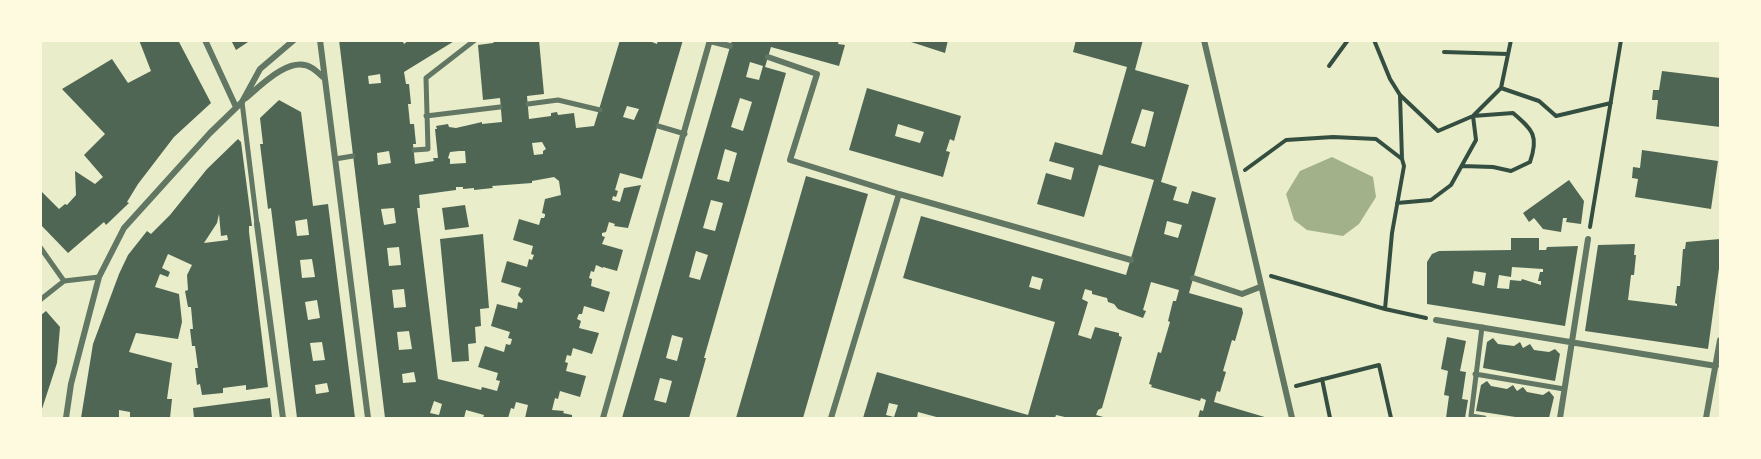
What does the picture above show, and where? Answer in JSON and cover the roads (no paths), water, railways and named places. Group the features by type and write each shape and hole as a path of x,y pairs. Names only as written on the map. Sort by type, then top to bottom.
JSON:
{"street":[{"path":"205,40 236,107"},
{"path":"283,418 242,101 260,69 294,40"},
{"path":"320,40 323,78 329,106 368,418"},
{"path":"414,150 428,149 426,78 475,40"},
{"path":"1204,40 1292,418"},
{"path":"603,418 710,41 730,46"},
{"path":"768,57 817,74 790,160 899,194 1131,260"},
{"path":"66,418 71,384 99,277 124,228 210,133 242,101 282,69 298,64 310,66 323,78"},
{"path":"528,104 558,100 600,110"},
{"path":"426,116 500,106"},
{"path":"658,126 685,134"},
{"path":"335,159 353,156"},
{"path":"831,418 899,194"},
{"path":"1560,418 1588,239"},
{"path":"40,247 64,281"},
{"path":"40,300 64,281 99,277"},
{"path":"1193,278 1242,294 1260,287"},
{"path":"1436,320 1716,366"},
{"path":"1482,327 1471,416 1484,418"},
{"path":"1706,418 1720,340"},
{"path":"1475,374 1564,389"}]}
